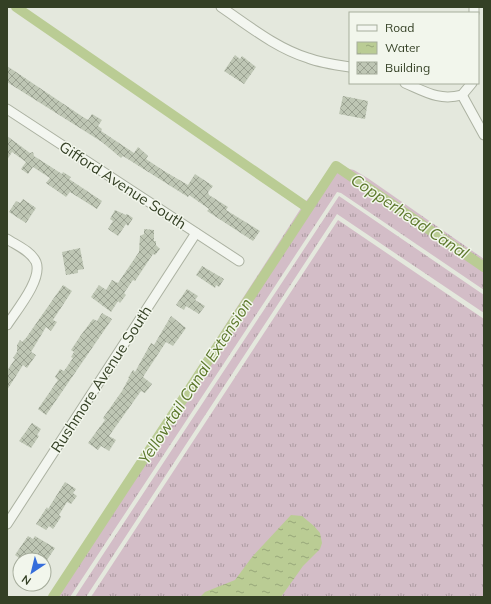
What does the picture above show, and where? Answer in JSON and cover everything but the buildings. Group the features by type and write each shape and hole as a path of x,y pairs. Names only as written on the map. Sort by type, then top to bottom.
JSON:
{"street":[{"path":"221,7 270,41 291,52 320,62 349,67"},
{"path":"408,84 438,97 450,98 462,95 471,84"},
{"path":"462,95 484,135"},
{"name":"Gifford Avenue South","path":"7,109 239,261"},
{"name":"Rushmore Avenue South","path":"7,524 196,233"},
{"path":"7,239 28,253 36,262 38,272 33,284 7,324"}],"green space":[{"path":"341,167 354,170 369,179 484,259 484,290 341,193 337,192 70,597 50,597 303,205 330,171"},
{"path":"339,196 484,295 484,313 337,214 86,597 75,597"},
{"path":"338,220 484,319 484,597 91,597"}],"water":[{"path":"291,515 302,516 314,526 320,533 322,543 320,549 303,566 281,597 200,597 205,592 235,580 252,557"}],"waterway":[{"path":"16,7 308,208"},
{"name":"Yellowtail Canal Extension","path":"53,597 336,166 484,267"}],"water label":[{"name":"Copperhead Canal","path":"410,216"}]}
